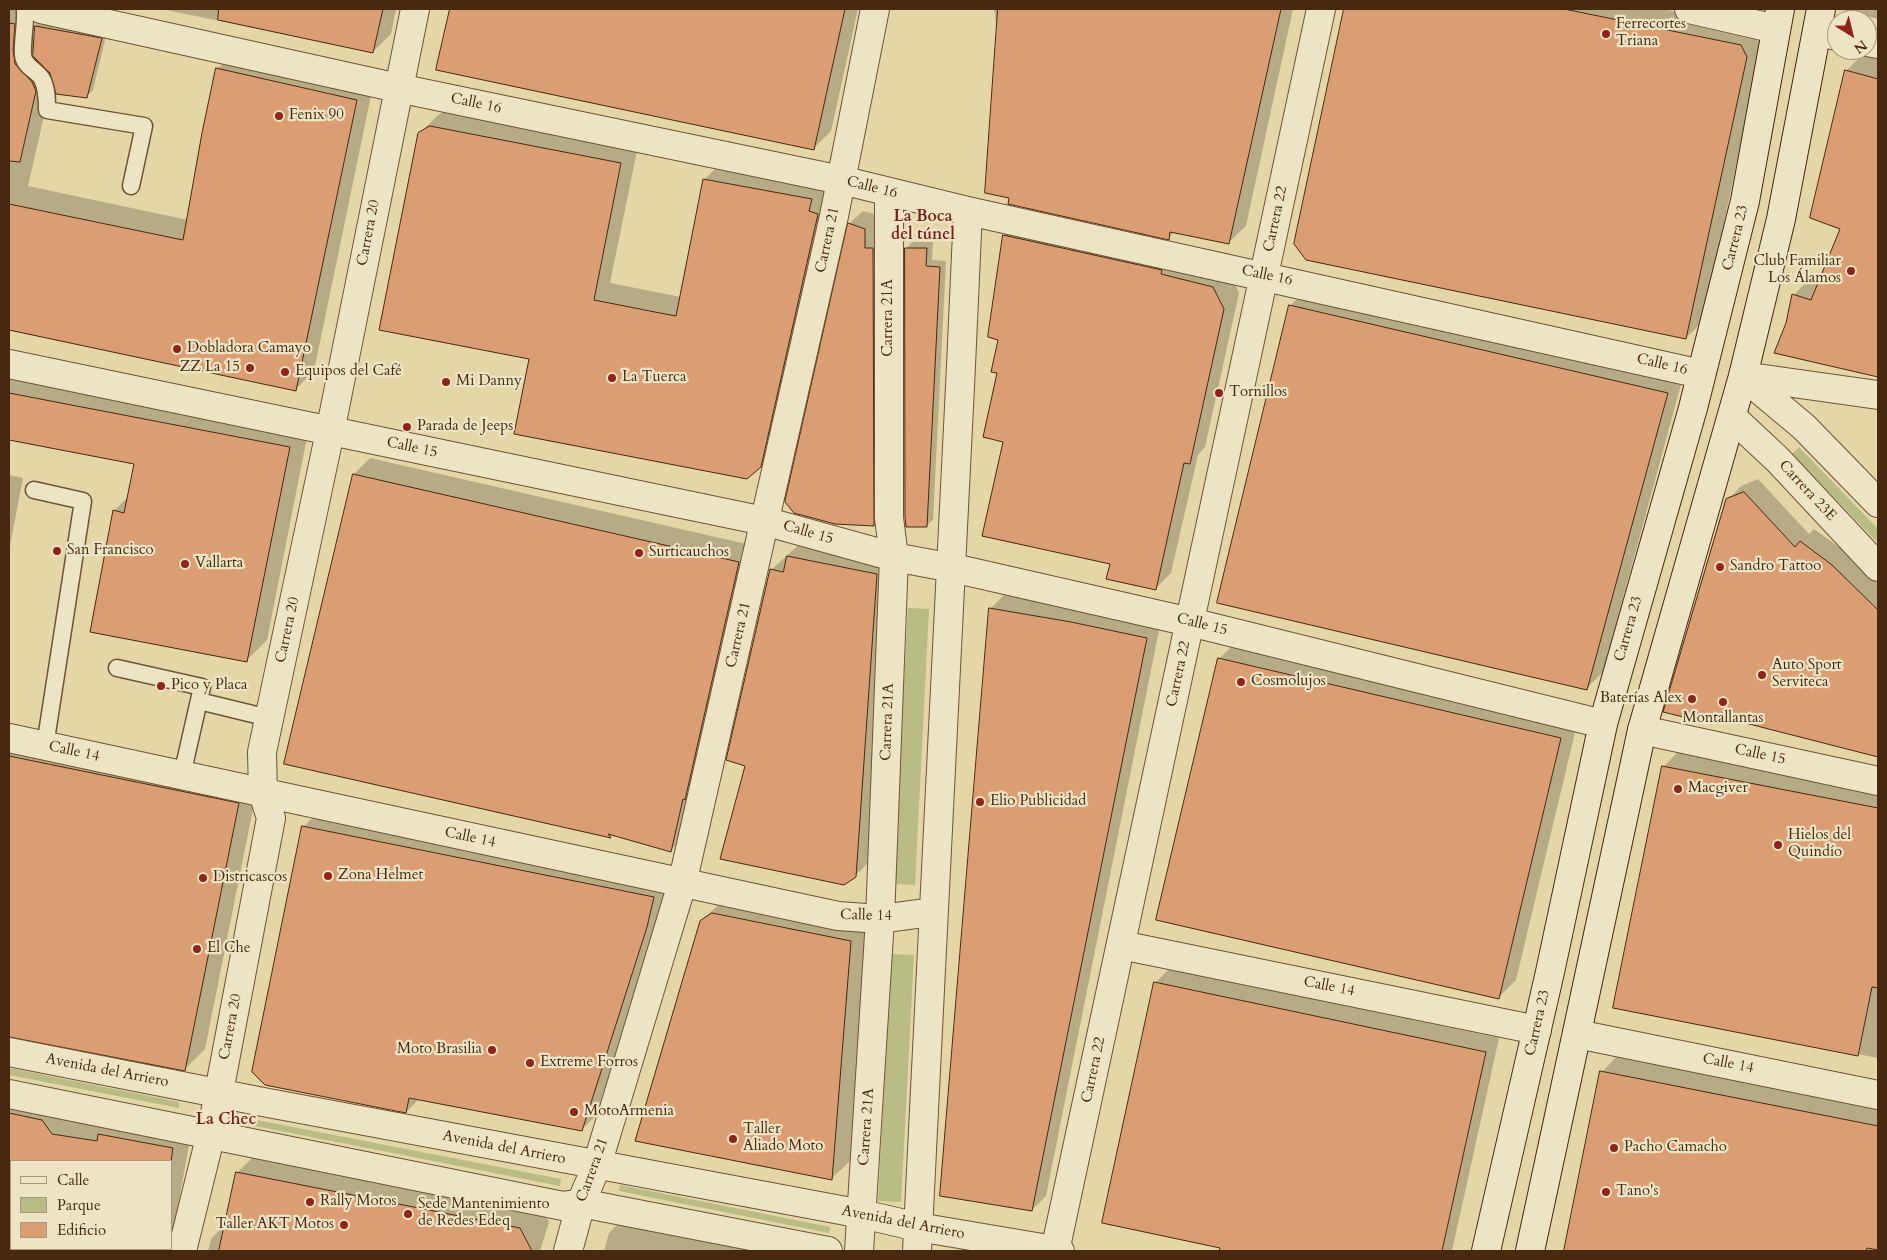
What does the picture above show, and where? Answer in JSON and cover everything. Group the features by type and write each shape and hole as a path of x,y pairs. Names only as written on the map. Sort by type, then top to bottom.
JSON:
{"street":[{"name":"Calle 16","path":"40,9 398,88 841,180 968,211 1701,374"},
{"name":"Carrera 20","path":"182,1251 211,1134 271,818 263,793 262,752 330,432 415,9"},
{"name":"Carrera 21","path":"568,1251 581,1203 596,1166 682,884 841,180 875,9"},
{"name":"Carrera 22","path":"1057,1251 1321,9"},
{"path":"1688,9 1778,19"},
{"name":"Carrera 23","path":"1486,1251 1537,1030 1602,724 1701,374 1745,201 1778,19"},
{"path":"1530,1251 1642,730 1743,376 1825,25"},
{"name":"Carrera 21A","path":"859,1251 880,919 894,557 889,518 889,193"},
{"path":"917,1239 932,912 953,568 968,211"},
{"name":"Calle 15","path":"9,364 764,521 894,557 953,568 1190,622 1602,724"},
{"path":"1743,376 1878,395"},
{"path":"1743,376 1804,427 1878,503"},
{"name":"Carrera 23E","path":"1732,417 1778,460 1878,567"},
{"name":"Calle 15","path":"1642,730 1878,781"},
{"name":"Calle 14","path":"9,738 838,916 880,919 932,912"},
{"name":"Calle 14","path":"1121,945 1537,1030"},
{"name":"Calle 14","path":"1577,1034 1878,1094"},
{"name":"Avenida del Arriero","path":"9,1052 596,1166 862,1214 917,1239 1057,1251"},
{"path":"9,1094 563,1206 581,1203 828,1251"}],"lane":[{"path":"26,9 23,56 26,65 42,78 47,96 47,110 144,126 131,186"},
{"path":"34,490 83,501 45,746"},
{"path":"117,668 202,687 182,776"},
{"path":"199,701 269,718"}],"green space":[{"path":"1799,447 1878,529 1878,543 1792,454"},
{"path":"908,608 929,609 915,885 893,884"},
{"path":"891,954 914,955 901,1202 878,1201"},
{"path":"9,1068 179,1102 179,1108 9,1075"},
{"path":"236,1116 561,1179 560,1186 235,1122"},
{"path":"620,1185 830,1227 829,1233 619,1191"}],"building":[{"path":"219,9 383,9 373,53 218,20"},
{"path":"450,9 845,9 814,150 436,70"},
{"path":"998,9 1281,9 1229,244 1170,232 1169,240 1008,204 1009,198 985,193"},
{"path":"1344,9 1564,9 1741,45 1747,57 1686,339 1306,260 1294,244"},
{"path":"9,23 15,24 13,50 15,64 32,82 36,91 20,162 9,161"},
{"path":"35,26 102,38 87,98 56,94 50,73 33,56"},
{"path":"216,68 357,100 296,391 9,330 9,204 183,240 202,133"},
{"path":"1845,70 1878,79 1878,377 1774,353 1786,323 1792,294 1811,300 1840,229 1810,218"},
{"path":"430,126 621,163 594,300 660,313 676,316 703,179 812,199 809,211 818,214 761,467 747,479 514,434 529,359 379,330 418,133"},
{"path":"848,223 865,229 865,248 873,248 874,526 835,524 794,513 785,502"},
{"path":"1003,235 1162,270 1161,274 1213,287 1224,309 1190,464 1184,463 1156,590 1106,579 1110,564 982,536 1003,442 983,437 997,373 991,372 998,340 988,337"},
{"path":"905,248 927,248 926,266 940,267 927,527 906,527 905,517"},
{"path":"1289,305 1668,393 1587,690 1217,603"},
{"path":"9,393 290,447 247,662 90,632 113,510 124,513 134,464 9,440"},
{"path":"353,474 739,562 685,800 683,799 671,852 608,834 611,838 284,764"},
{"path":"1744,492 1795,547 1800,541 1832,565 1878,610 1878,757 1714,715 1712,724 1663,712 1726,499"},
{"path":"787,556 877,574 856,877 844,885 720,859 745,766 726,760 770,569 783,572"},
{"path":"989,608 1071,622 1147,638 1032,1211 940,1196"},
{"path":"1218,658 1561,738 1499,999 1156,920"},
{"path":"9,756 239,803 185,1071 9,1037"},
{"path":"1662,766 1878,808 1878,988 1872,987 1858,1056 1613,1008"},
{"path":"302,826 654,897 647,927 582,1131 409,1098 406,1113 265,1085 252,1072"},
{"path":"712,913 851,941 832,1180 635,1141 700,921"},
{"path":"1154,982 1486,1052 1442,1251 1219,1251 1220,1248 1102,1223"},
{"path":"1600,1071 1878,1126 1878,1250 1867,1248 1866,1251 1564,1251"},
{"path":"9,1113 42,1120 52,1134 97,1141 98,1134 173,1148 171,1160 9,1161"},
{"path":"236,1172 520,1228 532,1251 219,1251"}],"place":[{"name":"Ferrecortes Triana","path":"1606,34"},
{"name":"Fenix 90","path":"279,116"},
{"name":"Club Familiar Los Álamos","path":"1851,271"},
{"name":"Dobladora Camayo","path":"177,349"},
{"name":"ZZ La 15","path":"250,368"},
{"name":"Equipos del Café","path":"285,372"},
{"name":"La Tuerca","path":"612,378"},
{"name":"Mi Danny","path":"446,382"},
{"name":"Tornillos","path":"1219,393"},
{"name":"Parada de Jeeps","path":"407,427"},
{"name":"San Francisco","path":"57,551"},
{"name":"Surticauchos","path":"639,553"},
{"name":"Vallarta","path":"185,564"},
{"name":"Sandro Tattoo","path":"1720,567"},
{"name":"Auto Sport Serviteca","path":"1762,675"},
{"name":"Cosmolujos","path":"1241,682"},
{"name":"Pico y Placa","path":"161,686"},
{"name":"Baterías Alex","path":"1692,699"},
{"name":"Montallantas","path":"1723,702"},
{"name":"Macgiver","path":"1678,789"},
{"name":"Elio Publicidad","path":"980,802"},
{"name":"Hielos del Quindío","path":"1778,845"},
{"name":"Zona Helmet","path":"328,876"},
{"name":"Districascos","path":"203,878"},
{"name":"El Che","path":"197,949"},
{"name":"Moto Brasilia","path":"492,1050"},
{"name":"Extreme Forros","path":"530,1063"},
{"name":"MotoArmenia","path":"574,1112"},
{"name":"Taller Aliado Moto","path":"733,1139"},
{"name":"Pacho Camacho","path":"1614,1148"},
{"name":"Tano's","path":"1606,1192"},
{"name":"Rally Motos","path":"310,1202"},
{"name":"Sede Mantenimiento de Redes Edeq","path":"408,1214"},
{"name":"Taller AKT Motos","path":"344,1225"}],"district":[{"name":"La Boca del túnel","path":"923,226"},
{"name":"La Chec","path":"226,1120"}]}
